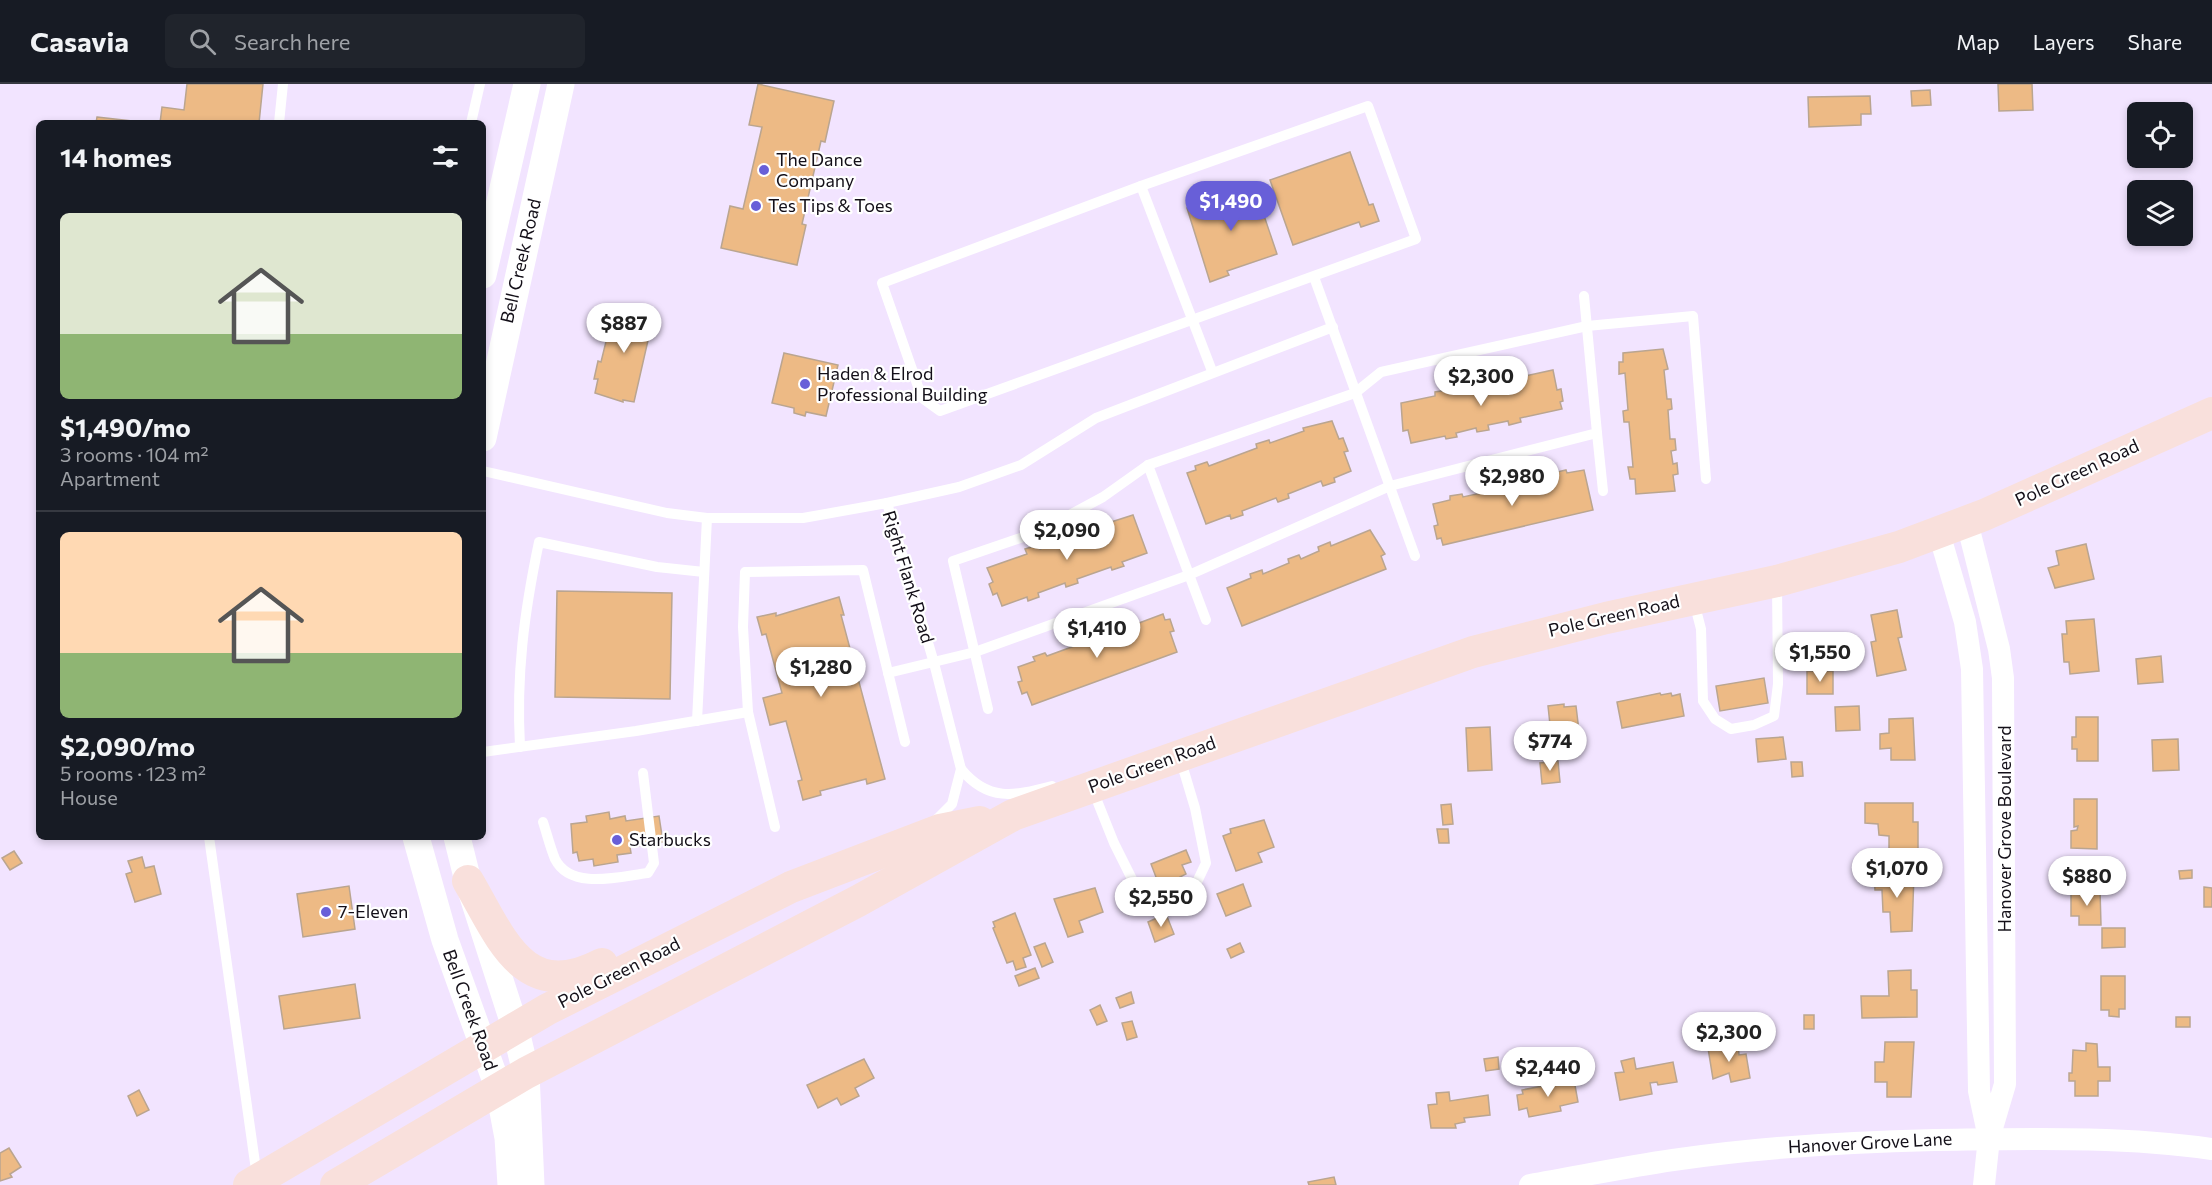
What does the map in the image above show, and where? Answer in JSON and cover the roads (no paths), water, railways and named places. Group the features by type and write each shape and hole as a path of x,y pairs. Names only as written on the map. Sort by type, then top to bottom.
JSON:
{"main road":[{"name":"Pole Green Road","path":"336,1185 526,1073 858,901 1013,815 1092,780 1179,756 1473,652 1524,637 1776,581 1888,550 1967,522 2212,413"},
{"name":"Pole Green Road","path":"253,1183 515,1027 791,887 940,830 1013,815"},
{"path":"468,881 516,961 535,971 558,977 576,976 597,967 694,918 791,887"}],"street":[{"name":"Bell Creek Road","path":"486,262 527,84"},
{"name":"Bell Creek Road","path":"486,424 561,84"},
{"name":"Hanover Grove Boulevard","path":"1967,522 1999,649 2003,678 2006,765 2005,1084 1989,1138 1984,1185"},
{"name":"Hanover Grove Boulevard","path":"1939,533 1965,622 1972,669 1979,1091 1989,1138"},
{"name":"Bell Creek Road","path":"417,840 442,930 499,1090 508,1138 511,1185"},
{"name":"Bell Creek Road","path":"458,840 468,881 515,1027 526,1073 531,1185"},
{"name":"Hanover Grove Lane","path":"1530,1185 1671,1160 1835,1142 1989,1138 2165,1142 2212,1149"}],"lane":[{"path":"279,120 283,84"},
{"path":"472,120 480,84"},
{"path":"1368,106 1416,239 1314,277 940,411 922,398 882,283 1141,186 1368,106"},
{"path":"1141,186 1212,371"},
{"path":"1314,277 1415,556"},
{"path":"1584,296 1604,491"},
{"path":"987,709 953,561 1038,532 1103,497 1148,465 1355,393 1381,372 1587,326 1693,316 1706,479"},
{"path":"887,502 960,487 1021,465 1096,418 1212,371 1333,327"},
{"path":"888,673 975,652 1189,574 1390,486 1597,433"},
{"path":"1148,465 1206,620"},
{"name":"Right Flank Road","path":"486,472 667,513 707,518 803,518 887,502 934,663 960,769"},
{"path":"697,721 707,518"},
{"path":"520,747 518,702 520,642 539,542 657,567 704,572"},
{"path":"775,826 748,712 743,627 745,572 863,570 905,742"},
{"path":"1693,598 1701,629 1703,701 1714,719 1731,729 1754,725 1774,716 1778,684 1776,581"},
{"path":"486,752 748,712"},
{"path":"1092,780 1114,843 1134,883 1157,900 1185,895 1197,882 1206,863 1195,808 1179,756"},
{"path":"960,769 978,788 995,794 1059,784"},
{"path":"910,841 940,817 952,804 960,769"},
{"path":"543,822 556,861 576,876 598,878 648,873 654,863 643,773"},
{"path":"209,840 253,1183"}],"place":[{"name":"The Dance Company","path":"764,170"},
{"name":"Tes Tips & Toes","path":"756,206"},
{"name":"Haden & Elrod Professional Building","path":"805,384"},
{"name":"Starbucks","path":"617,840"},
{"name":"7-Eleven","path":"326,912"}]}
